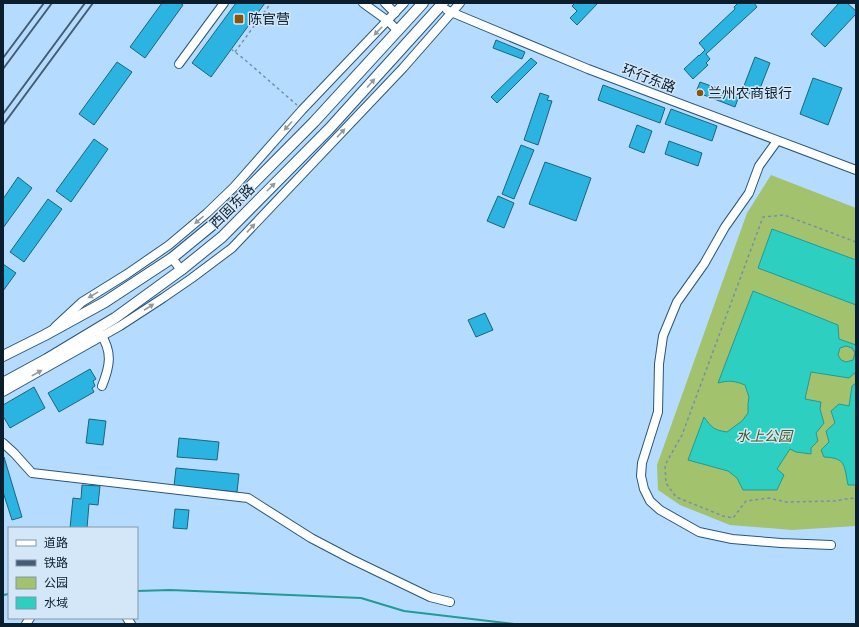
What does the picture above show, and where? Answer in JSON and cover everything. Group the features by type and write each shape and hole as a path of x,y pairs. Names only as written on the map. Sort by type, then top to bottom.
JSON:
{"main road":[{"name":"西固东路","path":"3,356 105,302 172,258 217,221 314,122 423,3"},
{"name":"西固东路","path":"3,383 100,332 115,318 222,237 318,140 440,4"}],"street":[{"path":"179,64 224,3"},
{"path":"363,3 388,21 398,31"},
{"path":"385,3 395,13"},
{"path":"45,335 82,302 127,274 170,244 207,213 234,187 302,110 404,3"},
{"path":"3,392 100,332 120,326 192,278 232,248 403,68 460,3"},
{"name":"环行东路","path":"440,4 451,12 588,69 856,170"},
{"path":"777,140 759,166 749,193 725,227 704,264 677,302 663,336 658,412 642,462 641,476 644,489 650,501 660,510 699,532 732,540 831,545"},
{"path":"172,258 180,270"},
{"path":"100,332 107,346 110,361 102,386"},
{"path":"3,443 32,473 248,498 311,538 351,559 430,597 450,602"}],"path":[{"path":"235,52 271,3"},
{"path":"231,49 302,110"},
{"path":"856,242 784,215 763,217 682,435 665,465 666,483 676,497 723,516 733,518 746,501 769,498 786,502 834,502 856,498"}],"green space":[{"name":"水上公园","path":"771,175 856,208 856,526 792,530 730,525 680,505 658,490 657,465 747,213"}],"water":[{"path":"772,229 856,260 856,305 758,268"},
{"path":"753,291 838,325 839,339 856,345 856,372 849,378 811,372 805,399 821,402 820,409 824,423 816,433 818,441 811,448 811,454 796,452 790,449 777,469 784,475 777,490 743,490 737,478 728,471 688,460 704,417 714,428 727,432 742,421 748,413 749,397 745,385 732,381 718,383","holes":["846,346 852,348 855,353 853,360 846,362 841,360 838,355 840,348"]},
{"path":"856,383 856,485 848,485 843,464 836,459 824,457 821,450 829,442 826,431 835,423 831,411 839,404 849,406 852,386"}],"building":[{"path":"162,3 180,3 183,5 145,58 130,47"},
{"name":"陈官营","path":"236,3 265,3 211,77 192,63"},
{"path":"575,3 598,3 577,25 570,18 577,11 572,6"},
{"path":"738,3 754,3 757,7 706,54 710,59 706,63 708,65 693,79 684,69 705,50 699,43 735,9 734,7"},
{"path":"839,3 847,3 856,11 856,14 825,47 811,34"},
{"path":"496,40 525,52 522,59 493,48"},
{"path":"755,57 770,63 757,96 742,91"},
{"path":"531,58 537,63 497,103 491,97"},
{"path":"117,62 132,72 94,125 79,114"},
{"path":"813,78 842,88 828,125 800,114"},
{"path":"700,82 739,96 735,107 696,92"},
{"path":"603,85 665,108 660,123 598,100"},
{"path":"540,93 549,96 547,100 552,101 538,145 524,140"},
{"path":"671,109 717,126 712,141 665,124"},
{"path":"637,125 652,131 644,153 629,147"},
{"path":"94,139 108,149 71,202 56,191"},
{"path":"669,141 702,153 698,166 665,154"},
{"path":"521,145 534,150 514,199 502,194"},
{"path":"545,162 591,178 576,221 529,204"},
{"path":"18,177 32,188 3,228 3,199"},
{"path":"498,196 514,203 504,228 487,221"},
{"path":"48,199 62,209 24,262 10,252"},
{"path":"3,264 16,273 3,291"},
{"path":"485,313 493,330 476,337 468,320"},
{"path":"90,369 96,379 93,381 95,386 92,388 94,392 59,412 48,393"},
{"path":"34,387 45,408 10,428 3,416 3,405"},
{"path":"89,419 106,421 103,445 86,443"},
{"path":"179,438 219,442 217,460 177,457"},
{"path":"4,457 22,517 12,520 3,492"},
{"path":"176,468 239,474 237,492 174,486"},
{"path":"82,485 100,486 98,505 89,504 87,527 70,527 73,498 81,499"},
{"path":"175,509 189,510 187,529 173,528"}],"waterway":[{"path":"138,591 170,590 361,598 404,611 514,624"},
{"path":"3,595 8,594"}],"railway":[{"path":"3,58 44,3"},
{"path":"3,69 52,3"},
{"path":"3,114 85,3"},
{"path":"3,125 93,3"}],"place":[{"name":"陈官营","path":"239,19"},
{"name":"兰州农商银行","path":"700,93"}]}
